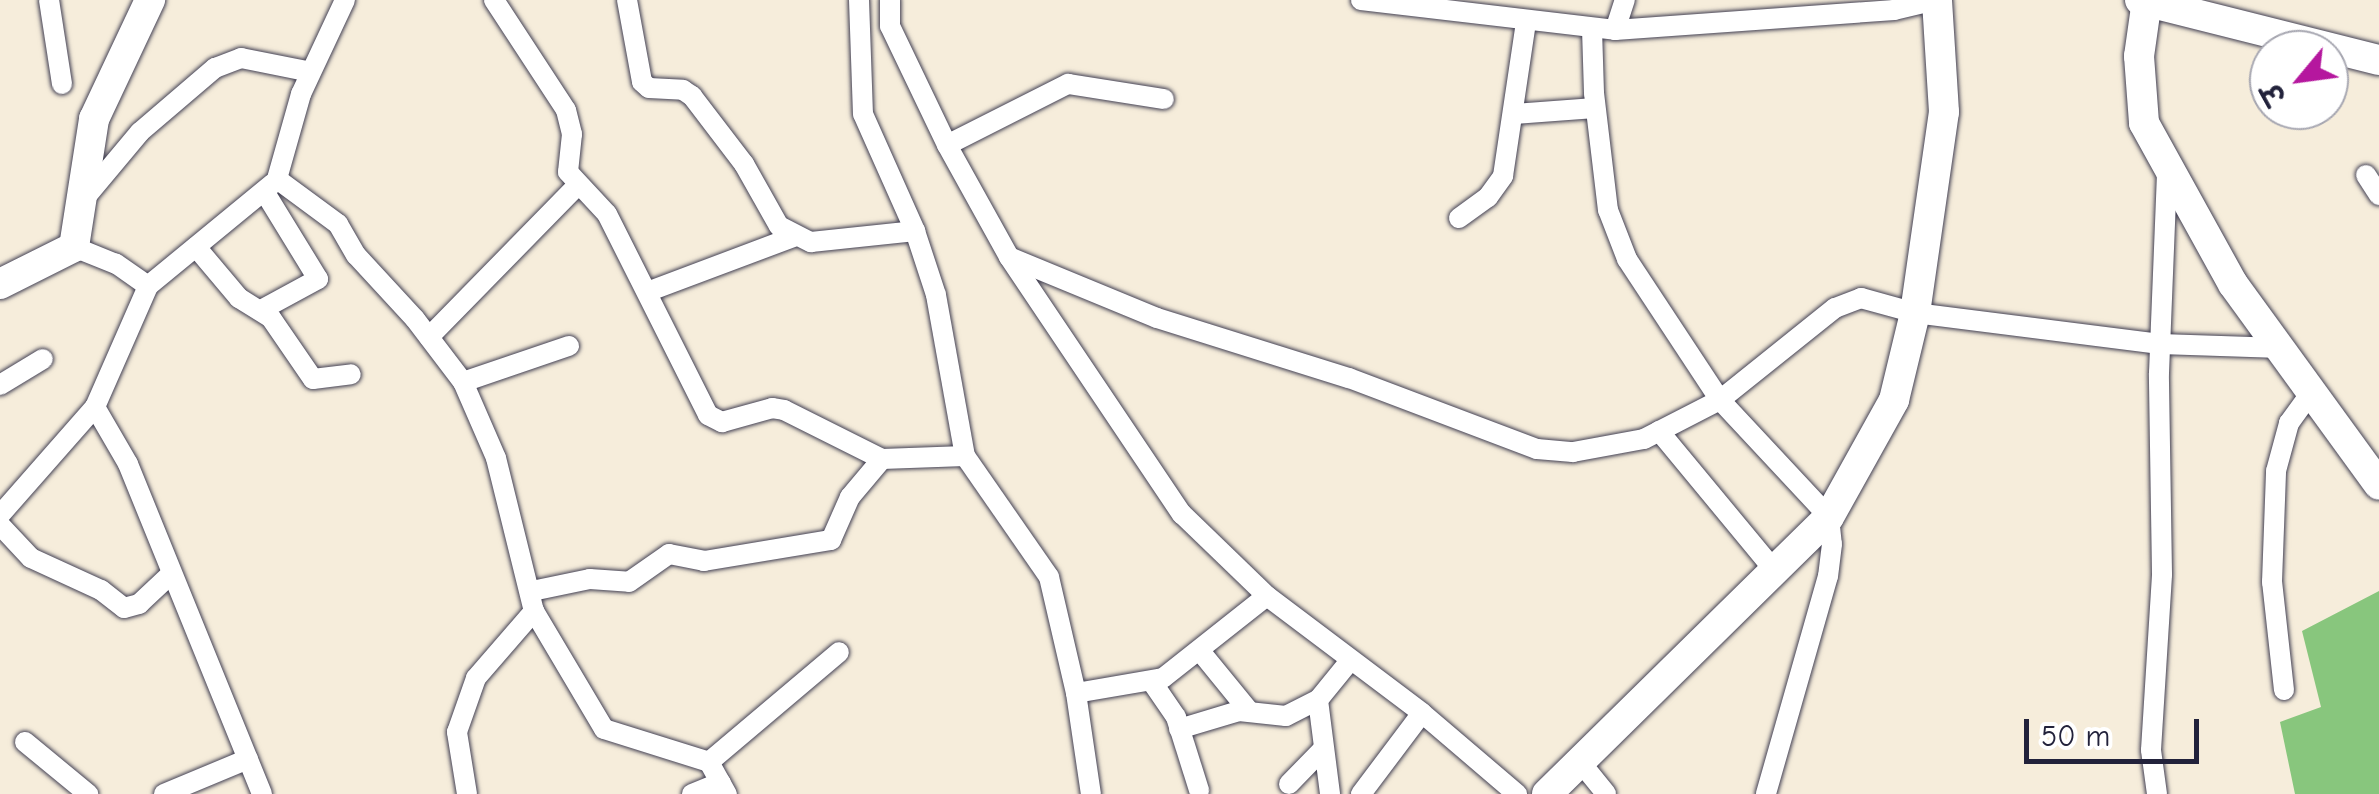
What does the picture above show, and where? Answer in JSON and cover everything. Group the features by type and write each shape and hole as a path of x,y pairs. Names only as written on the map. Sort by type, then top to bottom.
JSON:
{"main road":[{"path":"0,284 74,248 94,119 150,0"},
{"path":"1547,794 1582,764 1829,516 1894,400 1915,313 1944,112 1937,0"},
{"path":"2379,60 2144,0 2139,56 2144,123 2234,284 2281,348 2309,395 2379,485"}],"street":[{"path":"49,0 62,84"},
{"path":"0,515 96,407 148,286 271,185 310,72 345,0"},
{"path":"494,0 566,110 572,134 568,172 608,214 708,415 722,422 772,408 784,410 882,459 965,456"},
{"path":"627,0 642,82 649,88 683,90 692,96 744,164 768,212 793,237"},
{"path":"859,0 863,114 915,231 936,296 965,456 1049,577 1076,693 1089,794"},
{"path":"890,0 890,26 947,145 1009,257 1182,514 1267,596 1422,714 1518,794"},
{"path":"1361,0 1454,7 1526,22 1615,30 1894,10 1937,0"},
{"path":"1615,30 1625,0"},
{"path":"1459,218 1497,188 1508,162 1526,22"},
{"path":"1592,29 1595,108 1608,210 1628,259 1720,400 1829,516 1832,544 1828,576 1766,794"},
{"path":"80,204 140,132 215,68 241,58 310,72"},
{"path":"947,145 1068,84 1164,99"},
{"path":"1514,114 1595,108"},
{"path":"2157,794 2151,750 2162,574 2160,344 2167,168"},
{"path":"2366,175 2379,195"},
{"path":"261,310 318,279 271,185"},
{"path":"271,185 338,224 356,255 463,382 496,458 533,601 604,728 709,762 724,788 692,794"},
{"path":"429,337 578,185"},
{"path":"647,292 793,237 837,243 915,231"},
{"path":"196,247 233,292 279,326 313,378 351,374"},
{"path":"74,248 116,264 148,286"},
{"path":"1009,257 1157,318 1349,378 1538,448 1573,452 1614,448 1660,432 1720,400 1846,300 1861,298 1915,313 2160,344 2281,348"},
{"path":"463,382 570,346"},
{"path":"0,385 43,359"},
{"path":"2284,690 2272,582 2276,471 2289,424 2309,395"},
{"path":"96,407 128,464 262,794"},
{"path":"1660,432 1775,571"},
{"path":"466,794 457,732 476,678 533,601 590,580 629,582 670,554 704,561 826,542 838,533 855,489 882,459"},
{"path":"0,526 31,558 101,590 124,608 139,604 170,575"},
{"path":"1076,693 1152,682 1177,670 1267,596"},
{"path":"1200,651 1249,710"},
{"path":"709,762 839,652"},
{"path":"1179,729 1249,710 1275,718 1318,700 1349,662"},
{"path":"1152,682 1179,729 1199,790"},
{"path":"1318,700 1330,794"},
{"path":"1361,794 1422,714"},
{"path":"25,742 88,794"},
{"path":"1290,784 1323,749"},
{"path":"164,794 248,759"},
{"path":"1582,764 1606,794"}],"green space":[{"path":"2379,591 2379,794 2295,794 2280,722 2321,707 2302,631"}]}
